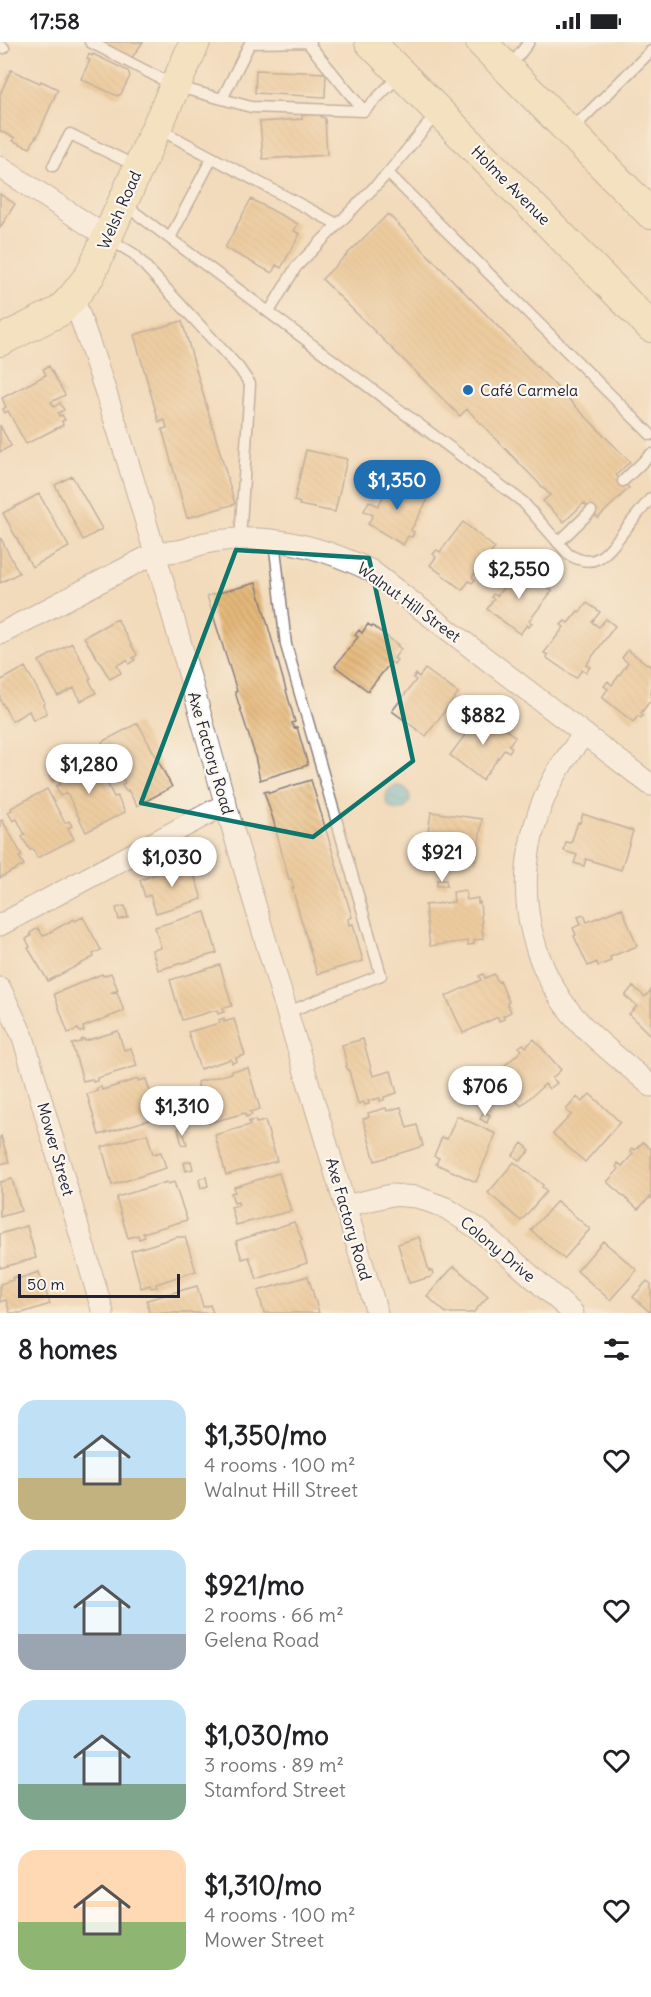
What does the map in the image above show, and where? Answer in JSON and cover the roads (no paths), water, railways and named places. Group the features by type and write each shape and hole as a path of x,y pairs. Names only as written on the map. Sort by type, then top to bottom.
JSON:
{"main road":[{"name":"Welsh Road","path":"0,341 60,311 90,275 195,42"},
{"name":"Holme Avenue","path":"370,42 651,327"},
{"path":"481,42 651,214"}],"street":[{"path":"0,167 107,237"},
{"name":"Axe Factory Road","path":"74,297 155,553 226,804 377,1313"},
{"name":"Walnut Hill Street","path":"0,634 155,553 181,550 205,543 240,540 274,540 312,546 341,556 370,570 651,785"},
{"path":"585,734 568,752 548,787 535,823 528,851 526,878 528,911 534,939 546,973 562,1001 579,1023 651,1086"},
{"path":"0,925 226,804"},
{"name":"Mower Street","path":"0,988 23,1037 104,1313"},
{"name":"Colony Drive","path":"346,1206 391,1195 417,1197 446,1208 478,1229 573,1313"}],"lane":[{"path":"90,42 175,87 251,107 364,111 402,74"},
{"path":"508,70 529,42"},
{"path":"222,99 248,43 310,43 364,111"},
{"path":"569,132 651,51"},
{"path":"269,312 296,267 388,173 438,111"},
{"path":"156,128 337,224"},
{"path":"53,166 70,134 138,167"},
{"path":"170,238 212,158"},
{"path":"388,173 651,435"},
{"path":"122,202 523,502 558,543 576,559 594,560 603,557 651,498"},
{"path":"107,237 134,254 239,368 250,384 240,540"},
{"path":"623,481 651,454"},
{"path":"558,543 591,511"},
{"path":"274,540 286,645 381,975 288,1012"}],"water":[{"path":"398,786 407,789 410,798 407,807 398,810 389,807 386,798 389,789"}],"place":[{"name":"Café Carmela","path":"468,390"}]}
